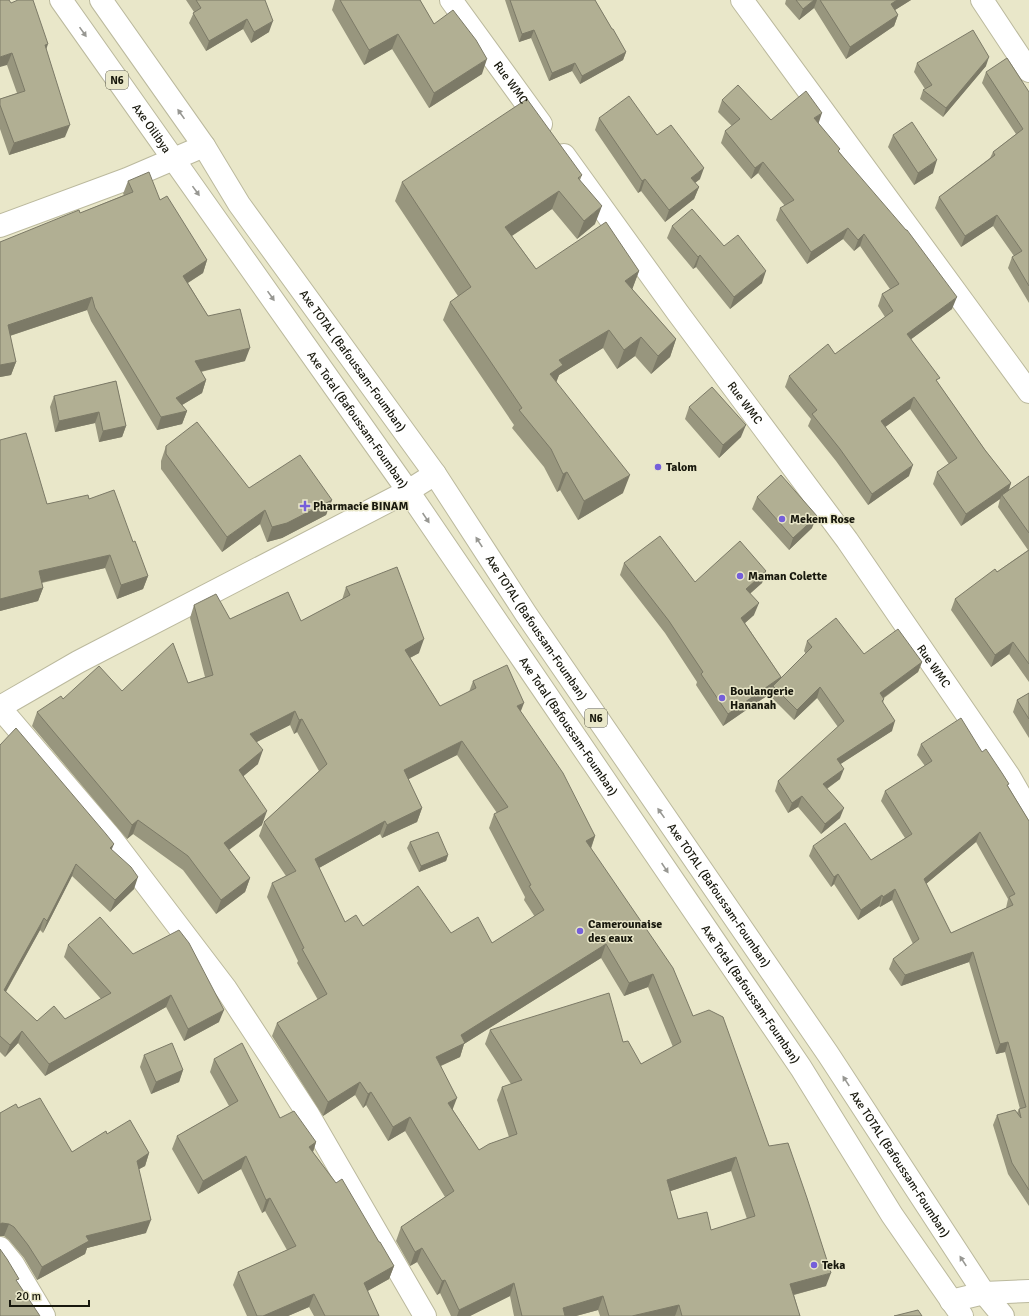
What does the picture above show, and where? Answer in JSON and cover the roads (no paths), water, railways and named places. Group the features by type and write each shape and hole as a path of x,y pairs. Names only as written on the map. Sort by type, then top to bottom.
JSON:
{"main road":[{"name":"Axe Oilibya","path":"61,0 173,159"},
{"name":"N6","path":"101,0 204,146"},
{"name":"Rue WMC","path":"451,0 678,313 847,540 1009,776 1029,811"},
{"path":"742,0 1029,392"},
{"path":"982,0 1029,71"},
{"path":"0,226 127,179 204,146"},
{"name":"Axe TOTAL (Bafoussam-Foumban)","path":"204,146 239,204 434,474 526,614 828,1054 984,1293"},
{"name":"Axe Total (Bafoussam-Foumban)","path":"173,159 408,491 801,1068 892,1215 957,1308"},
{"path":"425,1316 308,1114 226,989 111,838 0,707 78,662 408,491 434,474"},
{"path":"504,633 526,614"},
{"path":"0,1248 13,1264 44,1316"},
{"path":"957,1308 984,1293 1029,1291"},
{"name":"N6","path":"984,1293 1003,1316"}],"place":[{"name":"Talom","path":"658,467"},
{"name":"Pharmacie BINAM","path":"305,506"},
{"name":"Mekem Rose","path":"782,519"},
{"name":"Maman Colette","path":"740,576"},
{"name":"Boulangerie Hananah","path":"722,698"},
{"name":"Camerounaise des eaux","path":"580,931"},
{"name":"Teka","path":"814,1265"}]}
